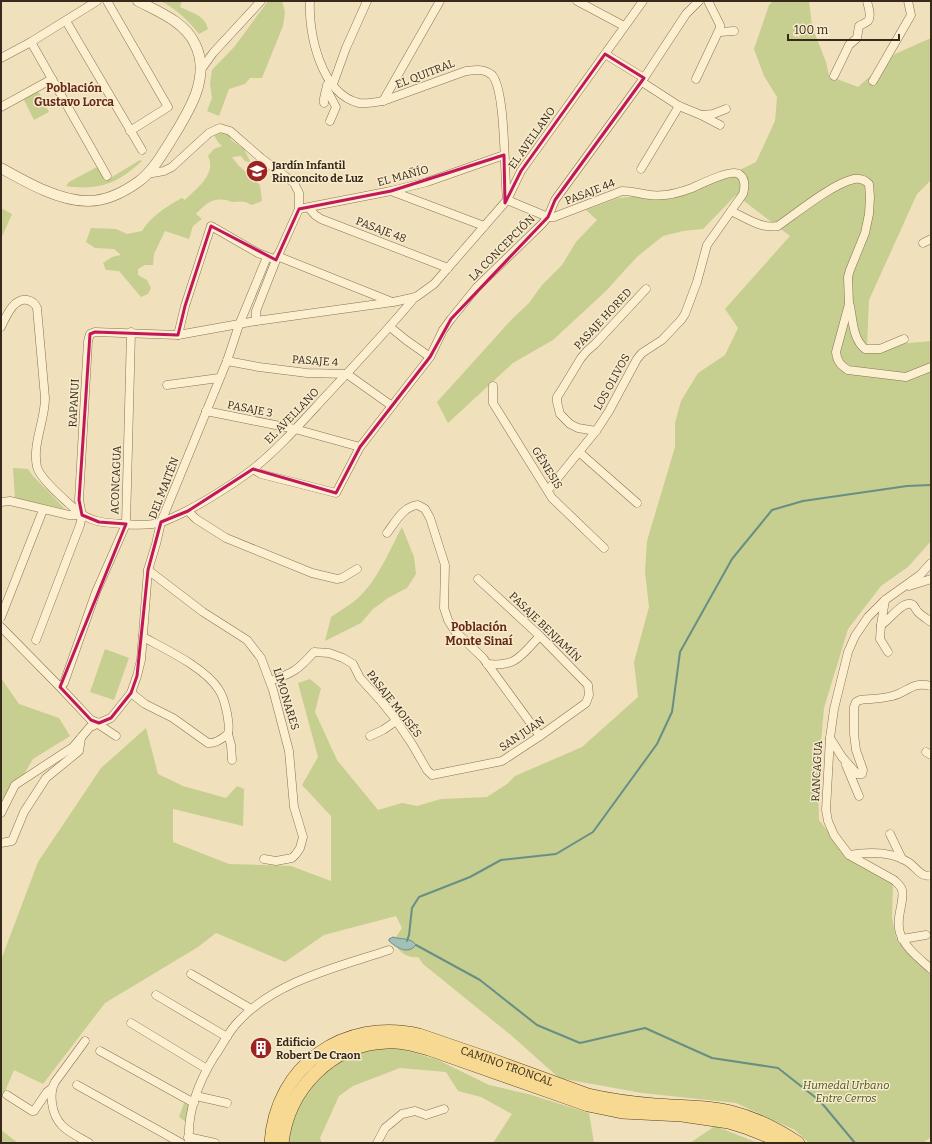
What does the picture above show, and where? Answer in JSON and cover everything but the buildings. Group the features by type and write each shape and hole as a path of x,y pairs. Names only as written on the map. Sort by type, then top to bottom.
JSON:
{"main road":[{"name":"CAMINO TRONCAL","path":"271,1143 273,1125 279,1104 289,1085 302,1068 318,1054 338,1042 361,1034 384,1031 419,1035 483,1056 588,1095 626,1102 710,1108 753,1118 774,1128 798,1143"},
{"name":"CAMINO TRONCAL","path":"282,1143 284,1126 291,1106 301,1089 314,1073 330,1061 348,1051 368,1044 388,1042 408,1043 429,1049 588,1106 622,1112 682,1115 729,1122 756,1132 778,1143"}],"street":[{"path":"1,58 32,42 97,1"},
{"path":"107,1 168,107 130,131"},
{"path":"1,168 57,196 73,200 88,201 106,198 120,193 138,182 147,174 163,153 188,111 198,87 200,54 187,31 164,15 138,1"},
{"path":"200,71 213,53 261,1"},
{"name":"EL QUITRAL","path":"310,1 309,13 314,45 330,84 345,97 359,103 383,101 466,71 478,69 493,76 500,99 504,131 507,200"},
{"path":"324,103 323,97 367,1"},
{"path":"383,101 440,1"},
{"path":"577,1 624,26"},
{"name":"EL AVELLANO","path":"82,515 99,522 126,524 161,522 188,511 223,490 252,469 295,429 416,297 434,284 507,200 521,171 643,1"},
{"name":"LA CONCEPCIÓN","path":"252,469 261,474 336,493 360,447 430,357 451,319 477,287 517,250 548,217 555,200 643,80 686,14 699,1"},
{"path":"696,79 720,32 720,25 708,1"},
{"path":"834,76 849,45 857,38 859,26 869,19 870,13 867,1"},
{"path":"873,81 910,14 908,1"},
{"path":"66,21 142,150"},
{"path":"720,32 734,32"},
{"path":"32,42 107,176"},
{"path":"605,54 679,106 720,125"},
{"path":"1,107 52,79"},
{"path":"330,84 336,107 330,122"},
{"path":"641,169 679,106"},
{"path":"701,115 713,114 726,109"},
{"path":"147,174 164,171 172,167 209,133 220,128 226,129 294,183 299,193 299,209 277,258 256,311 256,321"},
{"name":"EL MAÑÍO","path":"299,209 391,191 427,182 504,155"},
{"name":"PASAJE 44","path":"548,217 565,214 622,191 658,196 665,195 678,193 729,174 739,174 743,178 745,186 743,194 731,211"},
{"path":"731,211 763,226 778,226 834,187 855,179 860,179 869,184 869,214 865,233 848,277 849,304 855,335 866,350 880,349 904,339"},
{"path":"391,191 484,226"},
{"path":"507,200 548,217"},
{"name":"PASAJE 48","path":"309,208 321,219 448,268"},
{"name":"LOS OLIVOS","path":"548,490 596,431 609,411 637,359 642,353 662,340 685,314 697,282 709,242 731,211"},
{"path":"178,335 185,306 211,226 267,257 277,258 393,302"},
{"path":"923,243 931,239"},
{"name":"DEL MAITÉN","path":"1,814 15,785 73,747 90,727 111,718 131,692 141,660 148,570 161,522 227,361 239,325 267,257"},
{"name":"PASAJE HORED","path":"596,431 578,428 564,419 557,408 557,397 586,351 595,344 646,289"},
{"name":"EL AVELLANO","path":"178,335 256,321 393,302 416,297"},
{"path":"1,327 15,304 28,300 34,302 38,308 46,406 37,446 37,465 40,474 82,515"},
{"path":"849,304 836,352 837,359 841,366 848,370 906,377 931,367"},
{"path":"390,327 430,357"},
{"name":"RAPANUI","path":"82,515 79,500 88,341 90,334 95,332 131,332 178,335"},
{"name":"ACONCAGUA","path":"60,687 64,683 96,592 126,524 131,332"},
{"name":"PASAJE 4","path":"227,361 307,373 347,374 392,406"},
{"path":"167,385 219,378"},
{"name":"GÉNESIS","path":"493,386 493,403 552,498 604,548"},
{"name":"PASAJE 3","path":"206,411 295,429 360,447"},
{"path":"579,452 637,504"},
{"path":"1,502 10,501 43,510 69,515 82,515"},
{"path":"387,533 402,513 408,508 418,505 425,509 430,518 445,565 444,608 446,617 455,631 478,652 540,736"},
{"path":"1,617 43,510"},
{"path":"188,511 196,519 226,538 312,573 337,579 342,578 357,569"},
{"path":"36,640 80,526 82,515"},
{"name":"RANCAGUA","path":"931,564 903,587 890,595 868,616 855,636 848,652 834,709 830,738 826,810 828,821 834,835 849,856 894,880 900,886 902,892 898,919 902,939 931,969"},
{"name":"LIMONARES","path":"148,570 203,612 247,640 261,658 270,681 289,751 294,807 303,837 296,854 292,858 276,861 264,859"},
{"name":"PASAJE BENJAMÍN","path":"478,579 540,636 588,685 589,695"},
{"path":"903,587 931,579"},
{"path":"884,600 880,639 888,652"},
{"path":"881,625 886,623 902,605 906,603 912,604 918,612 931,622"},
{"path":"1,627 91,720 99,723 116,736"},
{"path":"486,664 505,664 517,660 540,636"},
{"path":"143,637 199,670 218,688 224,701 229,725 228,734 231,745 232,760"},
{"name":"PASAJE MOISÉS","path":"270,681 288,675 300,668 314,652 329,653 343,658 353,664 360,678 380,700 396,721 412,744 427,770 432,775"},
{"path":"842,757 857,774 862,774 863,772 854,738 854,706 856,702 860,700 890,697 912,686 931,686"},
{"path":"131,692 145,704 173,718 208,743 221,740 228,734"},
{"name":"SAN JUAN","path":"432,775 502,761 586,703 589,695"},
{"path":"370,736 383,730 396,721"},
{"path":"1,843 12,841 24,812 46,778 79,751 81,737"},
{"path":"830,738 842,757 860,796"},
{"path":"890,834 902,859"},
{"path":"849,856 864,852 881,853 909,862 924,875 931,875"},
{"path":"902,939 926,935"},
{"path":"215,1143 189,1140 190,1117 195,1099 207,1069 237,1023 258,1004 297,982 389,950"},
{"path":"191,974 251,1009"},
{"path":"156,995 227,1037"},
{"path":"131,1023 207,1069"},
{"path":"6,1095 34,1111 85,1041"},
{"path":"100,1051 195,1099 227,1103"},
{"path":"77,1085 181,1143"},
{"path":"52,1088 53,1109 56,1118 62,1127 89,1143"},
{"path":"377,1143 390,1122 402,1114 415,1111 426,1115 444,1109"}],"highlighted area":[{"path":"605,54 644,78 555,200 548,217 451,319 430,357 360,447 336,493 253,469 188,511 161,522 148,570 137,676 131,693 111,718 99,723 91,720 60,687 126,524 99,522 82,515 79,500 90,334 95,332 178,335 185,306 211,226 276,260 299,209 391,191 504,155 505,203 521,171"}],"green space":[{"path":"161,1 182,1 180,7 201,17 208,29 199,34 182,15"},
{"path":"268,1 282,1 285,12 283,26 262,78 250,78 245,84 229,89 219,116 207,111 212,98 210,83 212,70 235,46"},
{"name":"Humedal Urbano Entre Cerros","path":"773,1 809,1 812,26 826,62 829,76 858,87 895,54 931,38 931,180 917,194 869,300 867,347 931,341 931,541 908,567 881,586 848,629 824,708 818,777 819,820 846,855 893,884 892,918 896,938 931,973 931,1137 923,1143 809,1143 795,1130 736,1103 642,1093 559,1078 512,1036 423,964 418,957 410,957 400,951 394,940 402,928 396,916 324,935 285,962 216,933 198,947 105,1003 43,1084 14,1070 1,1101 1,960 38,862 101,768 146,728 158,774 183,786 226,798 237,786 244,789 243,826 173,809 173,842 229,864 291,866 331,881 331,816 302,785 318,757 298,683 310,679 321,688 315,712 337,760 378,810 402,803 417,806 441,799 487,797 507,784 515,776 582,747 638,697 634,662 649,607 645,572 647,541 675,447 675,423 681,401 698,373 725,355 738,328 725,309 790,236 736,195 703,229 683,231 663,236 638,256 607,290 553,340 513,363 448,423 437,402 512,319 529,303 542,285 562,265 576,242 597,220 586,210 618,198 697,191 756,162 775,121 777,97 764,76 754,49 769,5"},
{"path":"37,89 49,112 34,120 22,96"},
{"path":"211,130 230,134 231,140 244,149 251,163 245,161 241,156 232,157 238,165 260,185 262,201 252,205 243,202 233,202 220,199 212,201 205,205 196,214 202,219 193,226 189,239 165,231 154,254 153,265 145,265 138,269 138,275 147,280 151,288 148,294 141,297 119,271 106,270 103,263 112,257 121,255 114,249 95,248 86,242 91,228 116,229 127,234 142,231 150,220 160,212 182,198 185,200 200,186 208,175 210,163 208,156 214,149 222,146"},
{"path":"140,160 142,161 125,175 107,184 88,187 66,186 69,182 99,166 107,180"},
{"path":"1,208 12,214 1,239"},
{"path":"13,468 28,469 65,509 15,498"},
{"path":"402,527 414,557 416,574 407,588 388,598 373,609 361,623 325,641 331,617 352,603 368,587 381,568"},
{"path":"105,649 129,658 114,700 90,692"},
{"path":"1,678 19,704 59,718 70,736 33,759 17,786 1,808"},
{"path":"378,1048 400,1049 438,1060 489,1085 528,1094 589,1113 594,1143 493,1143 512,1114 481,1097 458,1091 446,1072 400,1068 353,1086 339,1096 320,1138 322,1143 288,1143 291,1121 301,1099 325,1071 355,1054"},
{"path":"184,1103 189,1106 186,1122 179,1117"},
{"path":"715,1126 758,1143 690,1143"},
{"path":"1,1130 18,1143 1,1143"}],"water":[{"path":"393,937 409,940 414,942 416,945 410,950 402,949 389,941 389,939"}],"waterway":[{"path":"407,941 412,908 419,897 470,877 501,860 556,854 593,832 657,744 672,712 680,652 732,559 772,510 803,501 907,486 931,485"},
{"path":"416,945 480,980 537,1025 580,1043 645,1028 712,1058 778,1068 820,1101 855,1143"}],"place":[{"name":"Jardín Infantil Rinconcito de Luz","path":"257,171"},
{"name":"Edificio Robert De Craon","path":"261,1048"}],"district":[{"name":"Población Gustavo Lorca","path":"74,95"},
{"name":"Población Monte Sinaí","path":"479,634"}]}
